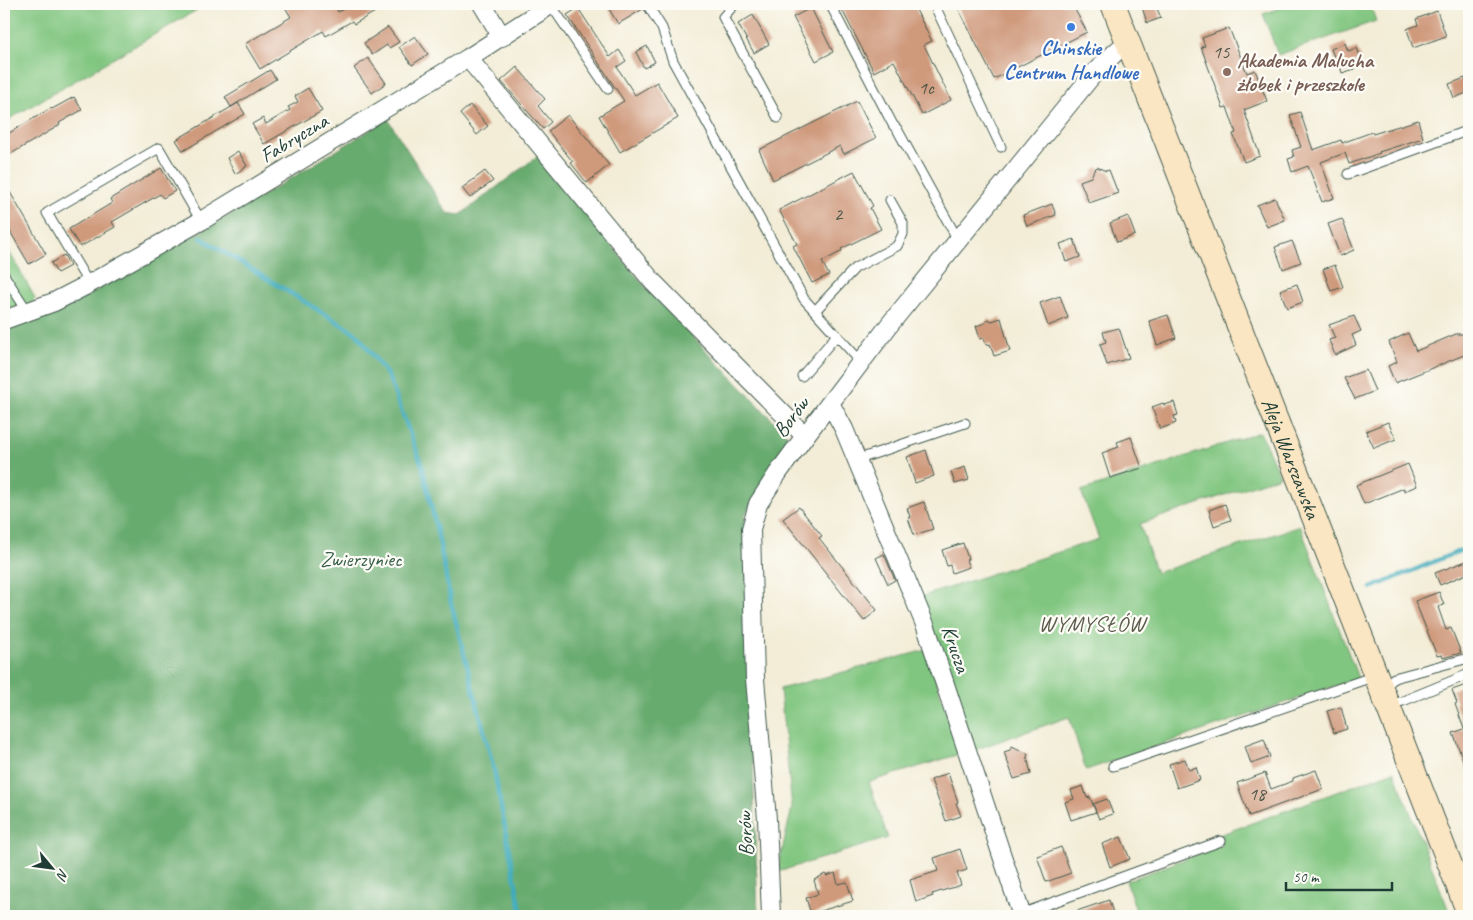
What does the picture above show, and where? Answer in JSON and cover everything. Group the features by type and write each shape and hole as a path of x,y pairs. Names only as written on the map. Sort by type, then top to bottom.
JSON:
{"street":[{"path":"482,4 502,37"},
{"name":"Fabryczna","path":"4,320 54,302 201,220 468,58 551,4"},
{"name":"Aleja Warszawska","path":"1113,4 1469,913"},
{"name":"Borów","path":"771,916 767,818 755,679 751,529 758,504 778,472 861,362 958,240 1095,72 1118,50 1129,44"},
{"path":"468,58 653,282 805,436"},
{"name":"Krucza","path":"830,403 844,429 926,627 1022,915"}],"lane":[{"path":"551,4 608,89"},
{"path":"647,4 662,28 673,60 804,300 861,362"},
{"path":"735,4 723,17 778,118"},
{"path":"830,4 893,125 897,129 958,240"},
{"path":"934,4 1001,147"},
{"path":"1348,174 1469,130"},
{"path":"89,284 48,213 159,148 201,220"},
{"path":"815,311 855,268 897,246 903,234 903,223 890,200"},
{"path":"4,275 28,312"},
{"path":"802,376 837,335"},
{"path":"856,460 965,423"},
{"path":"1113,766 1381,690 1394,678 1465,660 1469,656"},
{"path":"1381,690 1403,701 1469,674"},
{"path":"1022,915 1221,841"}],"green space":[{"path":"4,4 207,4 4,122"},
{"path":"1292,4 1370,4 1376,21 1278,55 1263,14"},
{"name":"Zwierzyniec","path":"388,119 447,213 460,215 539,155 646,288 789,437 745,515 758,916 4,916 4,317 28,312 38,319 64,309 239,210"},
{"path":"4,242 35,298 28,312 4,317"},
{"path":"1260,432 1280,476 1140,524 1156,573 1300,526 1358,678 1086,770 1069,717 971,751 917,598 1099,539 1081,491"},
{"path":"926,650 960,754 869,782 888,838 777,872 792,808 780,689"},
{"path":"1394,771 1451,916 1138,916 1126,881 1223,845 1219,835"}],"building":[{"path":"283,4 334,4 338,12 352,4 370,4 375,12 354,24 352,21 326,36 323,31 260,69 245,44 291,17"},
{"path":"618,4 641,4 643,9 618,24 609,9"},
{"path":"839,4 913,4 932,41 924,45 951,100 922,115 894,61 874,72"},
{"path":"956,4 1072,4 1087,32 994,79"},
{"path":"1155,4 1161,18 1147,23 1142,7"},
{"path":"578,8 610,57 619,50 626,61 617,67 635,95 657,82 678,118 620,152 599,116 624,101 567,15"},
{"path":"811,8 833,52 816,61 793,17"},
{"path":"1437,11 1446,36 1413,48 1407,29 1418,25 1416,19"},
{"path":"753,15 769,44 754,53 738,24"},
{"path":"388,27 399,42 389,48 387,45 372,55 364,43"},
{"path":"1229,28 1247,73 1255,70 1267,101 1244,110 1260,156 1244,162 1233,134 1236,133 1227,107 1223,108 1201,47 1205,46 1202,38"},
{"path":"415,36 428,54 412,65 399,47"},
{"path":"1345,43 1348,51 1357,48 1361,58 1352,62 1355,69 1342,73 1331,49"},
{"path":"647,46 655,62 644,68 636,52"},
{"path":"368,58 386,83 372,93 354,68"},
{"path":"517,67 545,99 538,106 551,122 543,129 501,81"},
{"path":"270,70 276,79 231,107 225,97"},
{"path":"1465,78 1469,92 1454,98 1449,84"},
{"path":"308,88 322,111 264,144 252,124 263,118 266,124 290,110 288,107 298,102 295,96"},
{"path":"74,97 82,110 4,158 4,136 51,108"},
{"path":"857,101 876,138 844,154 840,146 773,180 759,150"},
{"path":"238,103 245,114 183,151 176,140"},
{"path":"470,105 488,126 477,135 460,114"},
{"path":"1300,112 1313,150 1341,140 1342,143 1372,132 1373,134 1418,120 1423,138 1349,164 1345,153 1321,162 1334,198 1322,202 1308,166 1292,172 1288,159 1294,157 1292,150 1301,147 1290,115"},
{"path":"568,115 609,165 587,183 548,131"},
{"path":"238,151 247,166 235,174 227,158"},
{"path":"1097,167 1106,171 1109,170 1118,193 1089,203 1080,181 1091,177"},
{"path":"161,168 175,191 163,198 160,194 112,222 115,227 80,247 69,229 112,203 110,199"},
{"path":"485,171 493,181 470,198 462,188"},
{"path":"854,171 873,206 870,208 881,229 841,249 842,251 822,262 829,275 812,283 793,246 797,244 779,210"},
{"path":"4,182 46,254 29,264 4,221"},
{"path":"1275,198 1285,220 1267,227 1257,205"},
{"path":"1052,204 1056,215 1027,226 1023,215"},
{"path":"1128,216 1135,235 1117,242 1110,223"},
{"path":"1342,219 1354,250 1340,256 1328,224"},
{"path":"1074,239 1080,257 1066,262 1060,244"},
{"path":"1292,241 1301,262 1283,269 1275,247"},
{"path":"64,255 70,266 57,273 51,263"},
{"path":"1335,265 1343,287 1331,291 1323,269"},
{"path":"1297,284 1303,302 1287,308 1280,290"},
{"path":"1060,296 1068,318 1048,326 1040,303"},
{"path":"1168,315 1176,338 1157,345 1149,321"},
{"path":"1354,316 1361,331 1352,335 1356,345 1335,355 1329,340 1335,338 1329,325"},
{"path":"1001,318 1010,351 994,356 990,344 986,345 984,338 980,339 976,326 985,323 988,319 992,321"},
{"path":"1119,328 1129,358 1107,365 1100,344 1106,342 1103,332"},
{"path":"1408,333 1416,351 1456,334 1463,334 1469,336 1469,353 1395,383 1388,366 1397,362 1389,342"},
{"path":"1366,370 1375,391 1355,399 1344,378"},
{"path":"1174,402 1178,415 1174,416 1176,423 1160,429 1152,407"},
{"path":"1388,422 1396,439 1374,448 1366,431"},
{"path":"1131,437 1142,468 1110,478 1102,453 1119,447 1117,442"},
{"path":"926,450 934,476 915,483 907,457"},
{"path":"1408,464 1417,486 1404,491 1404,488 1364,504 1356,485"},
{"path":"965,467 969,480 955,484 951,472"},
{"path":"924,502 933,529 914,535 908,518 910,517 907,508"},
{"path":"1225,504 1231,520 1214,526 1209,510"},
{"path":"799,507 822,536 819,538 877,610 864,621 783,519"},
{"path":"963,543 969,567 952,573 950,565 947,566 942,550"},
{"path":"884,554 895,580 888,584 876,558"},
{"path":"1469,560 1469,573 1440,585 1435,573"},
{"path":"1439,592 1444,605 1438,607 1446,630 1451,628 1461,653 1443,658 1442,655 1437,656 1415,601"},
{"path":"1469,684 1468,773 1453,733 1464,729 1452,690"},
{"path":"1341,707 1347,729 1334,733 1327,711"},
{"path":"1264,739 1270,757 1251,764 1245,746"},
{"path":"1012,746 1028,754 1031,774 1014,779 1004,752 1010,750"},
{"path":"1185,759 1189,770 1196,767 1200,780 1177,788 1169,764"},
{"path":"1316,770 1323,789 1249,816 1237,783 1265,773 1271,789 1293,781 1293,778"},
{"path":"948,773 961,816 946,821 931,780"},
{"path":"1083,786 1087,798 1090,797 1096,812 1071,820 1065,802 1074,799 1071,790"},
{"path":"1107,799 1113,814 1099,819 1093,804"},
{"path":"1121,837 1130,859 1110,867 1102,844"},
{"path":"1061,847 1071,873 1046,882 1037,856"},
{"path":"960,849 967,870 957,873 961,885 932,894 933,896 916,902 910,880 938,871 934,858"},
{"path":"835,873 838,884 847,882 853,901 811,914 806,898 818,894 814,880 825,874 827,876"},
{"path":"1109,900 1114,916 1068,916 1068,914"}],"waterway":[{"path":"201,238 357,334 388,376 422,465 451,603 494,770 522,916"},
{"path":"1371,588 1469,547"}],"place":[{"name":"Chinskie Centrum Handlowe","path":"1071,27"},
{"name":"Akademia Malucha żłobek i przeszkole","path":"1227,72"}],"district":[{"name":"WYMYSŁÓW","path":"1092,624"}]}
